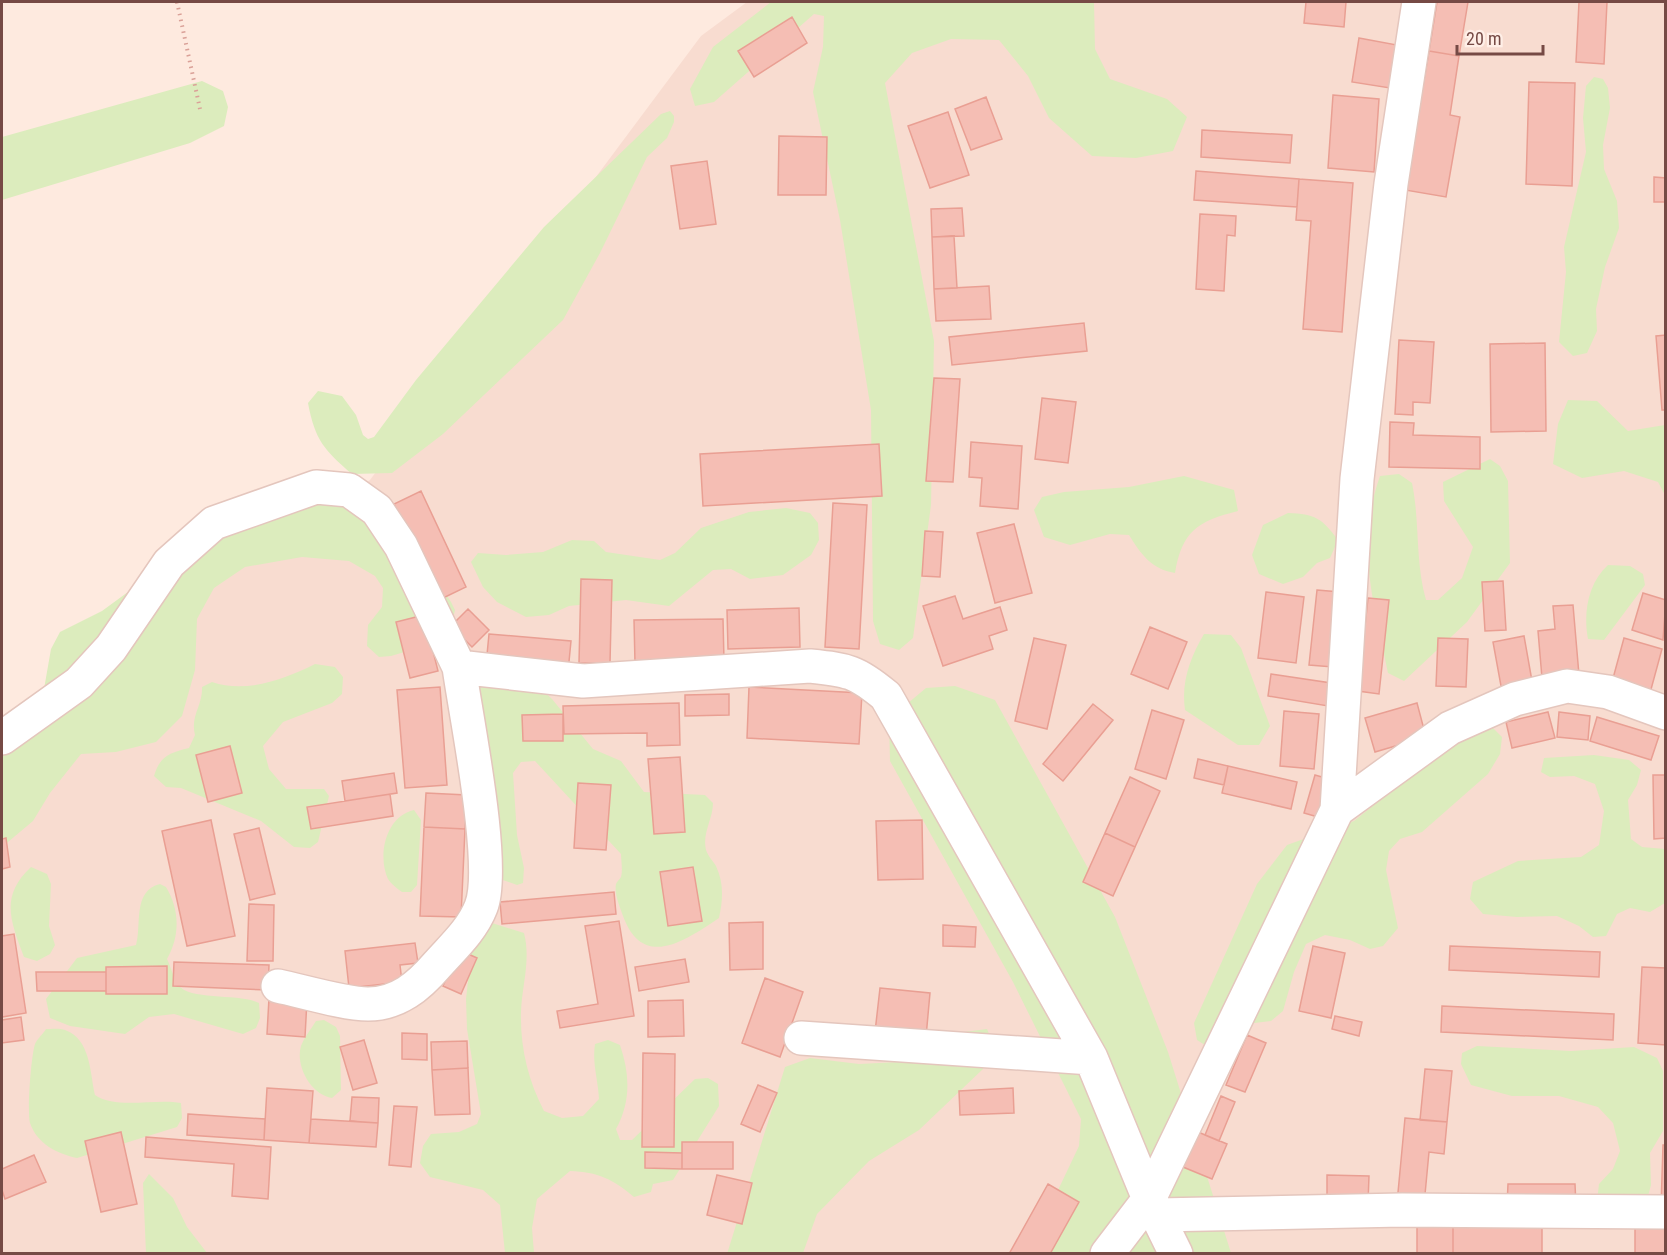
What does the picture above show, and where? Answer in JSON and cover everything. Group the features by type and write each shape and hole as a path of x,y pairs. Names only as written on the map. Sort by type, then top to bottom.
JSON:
{"street":[{"path":"1107,1254 1153,1207 1337,810 1357,479 1391,184 1419,2"},
{"path":"2,738 79,683 111,648 169,563 213,523 316,487 349,490 377,510 401,546 459,667 482,830 486,875 482,904 474,922 420,984 400,998 368,1004 278,986"},
{"path":"459,667 583,681 810,666 846,669 864,678 886,696 1090,1058 1153,1207 1176,1254"},
{"path":"1337,810 1450,728 1515,699 1567,686 1608,692 1665,713"},
{"path":"801,1038 1090,1058"},
{"path":"1153,1207 1665,1212"}],"path":[{"path":"177,2 200,109"}],"shaded area":[{"path":"747,2 1665,2 1665,1253 2,1254 2,725 370,480 701,36"}],"green space":[{"path":"771,2 1094,2 1095,49 1110,79 1167,99 1187,117 1173,151 1136,158 1092,156 1049,118 1028,76 999,40 951,39 912,53 885,83 934,341 931,505 913,638 899,650 880,644 873,621 871,410 840,220 813,92 823,47 824,16 814,14 714,102 695,106 690,89 713,47"},
{"path":"1594,77 1603,79 1608,88 1610,108 1603,145 1604,169 1617,201 1619,228 1605,267 1596,309 1597,331 1587,353 1573,356 1559,342 1566,272 1564,247 1586,152 1583,118 1586,86"},
{"path":"202,81 223,91 228,107 224,126 190,143 2,200 2,137"},
{"path":"670,111 674,116 674,122 667,138 647,157 600,253 563,320 443,434 392,473 352,474 334,458 322,443 311,416 308,403 318,391 342,396 356,415 363,435 368,439 374,437 416,380 544,227 661,114"},
{"path":"1568,400 1597,401 1628,431 1665,425 1665,495 1658,482 1624,471 1582,478 1553,464 1558,424"},
{"path":"1490,459 1500,466 1508,481 1510,563 1467,622 1404,681 1388,673 1369,575 1369,527 1380,476 1399,474 1412,483 1426,600 1438,600 1462,578 1473,547 1444,501 1443,482"},
{"path":"1184,476 1234,490 1238,511 1212,519 1194,530 1182,547 1175,573 1153,564 1142,554 1129,535 1110,534 1070,545 1044,537 1034,510 1042,497 1064,492 1129,487"},
{"path":"299,482 391,514 455,610 448,639 391,656 379,657 367,646 368,625 382,607 383,588 375,576 349,561 302,557 245,567 214,588 197,619 195,670 182,716 156,742 116,752 81,754 50,793 33,821 2,847 2,722 44,689 51,649 60,632 102,611 132,589"},
{"path":"786,508 810,513 818,523 819,540 811,555 783,575 750,579 731,569 713,570 669,606 626,600 569,606 549,615 526,617 497,602 483,587 471,562 478,553 506,555 543,552 572,540 594,541 606,552 660,560 675,553 701,528 749,512"},
{"path":"1288,513 1317,519 1338,540 1330,558 1317,563 1303,577 1283,584 1259,574 1252,555 1263,525"},
{"path":"1608,565 1630,566 1643,574 1645,585 1604,640 1588,639 1586,619 1589,599 1596,580"},
{"path":"1204,634 1231,635 1241,648 1270,726 1259,745 1238,745 1185,710 1184,690 1188,670"},
{"path":"315,664 335,667 343,677 342,694 332,703 283,722 263,746 269,769 286,789 324,789 329,796 318,842 310,848 294,847 261,821 181,788 166,787 154,776 159,764 166,756 189,748 195,735 194,722 202,687 212,682 252,686 291,675"},
{"path":"484,672 528,677 552,699 593,749 621,761 644,792 705,795 713,803 705,844 722,885 719,918 679,942 653,947 642,943 632,933 623,916 617,896 616,884 622,874 621,854 535,761 521,762 513,773 517,835 524,868 523,883 517,885 500,879 470,700"},
{"path":"955,686 995,700 1115,917 1168,1052 1231,1253 1028,1253 1079,1146 1081,1119 1013,982 890,761 889,719 926,688"},
{"path":"1491,726 1502,737 1500,754 1488,774 1422,832 1400,839 1389,851 1386,870 1398,928 1383,946 1370,949 1350,940 1325,935 1306,944 1294,972 1283,1011 1271,1021 1246,1024 1208,1047 1197,1040 1194,1023 1257,884 1287,845 1354,821 1456,739"},
{"path":"1594,755 1629,760 1641,770 1637,785 1628,800 1631,839 1642,847 1665,849 1665,903 1650,912 1630,908 1617,914 1606,936 1593,937 1579,926 1557,916 1517,917 1483,914 1470,899 1473,882 1518,861 1581,857 1599,845 1604,811 1595,784 1574,776 1550,777 1541,772 1544,758"},
{"path":"414,810 421,820 417,885 411,892 402,892 388,879 383,859 384,848 386,838 397,820"},
{"path":"31,867 47,874 51,884 49,926 55,945 50,954 37,961 24,957 12,920 11,909 11,898 15,888"},
{"path":"160,884 166,887 171,896 176,914 176,932 167,959 178,985 193,993 240,998 259,1003 260,1018 256,1028 243,1034 174,1014 149,1017 125,1034 70,1026 50,1018 46,999 77,958 136,945 142,901 151,888"},
{"path":"492,923 524,933 527,953 521,1012 522,1038 529,1075 544,1111 562,1118 583,1116 599,1099 595,1044 608,1040 620,1045 626,1067 626,1098 616,1129 620,1140 632,1140 695,1079 708,1078 718,1084 719,1106 673,1180 653,1184 651,1192 634,1197 619,1185 605,1178 570,1171 537,1199 532,1228 534,1253 505,1253 500,1205 483,1190 430,1177 420,1163 423,1146 431,1134 459,1132 477,1124 481,1114 467,1029 466,999 472,946"},
{"path":"324,1020 336,1027 340,1036 341,1090 332,1098 324,1096 311,1086 300,1062 301,1046 304,1040 316,1021"},
{"path":"46,1029 65,1030 80,1041 88,1058 95,1095 114,1102 181,1103 182,1118 177,1127 77,1158 49,1147 33,1130 29,1108 34,1050 36,1042"},
{"path":"987,1029 992,1041 983,1069 919,1130 869,1161 817,1214 803,1253 727,1254 785,1067 810,1058 859,1064 919,1061 956,1033"},
{"path":"1477,1046 1571,1051 1634,1047 1657,1058 1663,1071 1663,1131 1650,1153 1651,1185 1645,1207 1597,1201 1599,1184 1613,1169 1620,1151 1613,1123 1598,1107 1559,1096 1512,1096 1471,1085 1461,1064 1462,1053"},
{"path":"149,1174 173,1198 187,1227 207,1253 146,1253 143,1183"}],"building":[{"path":"1306,2 1346,2 1344,27 1304,23"},
{"path":"1437,2 1468,2 1459,56 1429,51"},
{"path":"1579,2 1607,2 1604,64 1576,62"},
{"path":"792,17 807,43 754,77 738,51"},
{"path":"1359,38 1397,45 1390,88 1352,82"},
{"path":"1429,51 1459,56 1450,115 1460,117 1446,197 1405,190"},
{"path":"1529,82 1575,83 1572,186 1526,184"},
{"path":"1333,95 1379,99 1374,172 1328,168"},
{"path":"986,97 1002,139 971,150 955,109"},
{"path":"948,112 969,175 930,188 908,126"},
{"path":"1202,130 1292,135 1290,163 1201,157"},
{"path":"779,136 827,137 826,195 778,195"},
{"path":"707,161 716,224 680,229 671,166"},
{"path":"1196,171 1299,179 1297,207 1194,200"},
{"path":"1654,177 1666,178 1666,202 1654,202"},
{"path":"1299,179 1353,183 1342,332 1303,329 1311,221 1296,220"},
{"path":"962,208 964,236 932,237 931,209"},
{"path":"1200,214 1236,216 1235,236 1227,235 1224,291 1196,289"},
{"path":"954,236 957,288 934,289 932,237"},
{"path":"989,286 991,319 936,321 934,289"},
{"path":"1084,323 1087,351 952,365 949,337"},
{"path":"1666,335 1666,410 1662,410 1656,336"},
{"path":"1399,340 1434,342 1430,403 1413,402 1413,415 1395,414"},
{"path":"1545,343 1546,431 1491,432 1490,344"},
{"path":"934,378 960,379 953,482 926,481"},
{"path":"1042,398 1076,402 1068,463 1035,459"},
{"path":"1390,422 1414,423 1413,435 1480,437 1480,469 1389,467"},
{"path":"971,442 1022,446 1018,509 980,506 982,478 969,477"},
{"path":"879,444 882,496 703,506 700,454"},
{"path":"421,491 466,587 439,600 394,504"},
{"path":"833,503 867,505 859,649 825,647"},
{"path":"1014,524 1032,593 995,603 977,533"},
{"path":"925,531 943,532 940,577 922,576"},
{"path":"581,579 612,580 610,663 579,663"},
{"path":"1503,581 1506,630 1485,631 1482,582"},
{"path":"1317,590 1340,592 1333,667 1309,665"},
{"path":"1266,592 1304,597 1296,663 1258,658"},
{"path":"1643,593 1666,600 1663,640 1632,630"},
{"path":"955,596 963,619 1000,607 1007,630 989,636 993,649 943,666 923,606"},
{"path":"1368,598 1389,600 1379,694 1358,691"},
{"path":"1573,605 1579,675 1542,678 1538,631 1555,629 1553,606"},
{"path":"799,608 800,647 728,649 727,610"},
{"path":"468,609 489,630 472,647 451,626"},
{"path":"424,615 438,671 410,678 396,622"},
{"path":"723,619 724,661 635,663 634,620"},
{"path":"1150,627 1187,642 1168,689 1131,674"},
{"path":"489,634 571,641 568,672 486,665"},
{"path":"1524,636 1532,681 1501,686 1493,642"},
{"path":"1034,638 1066,645 1047,729 1015,721"},
{"path":"1438,638 1468,639 1466,687 1436,686"},
{"path":"1624,638 1662,649 1650,693 1612,682"},
{"path":"1271,674 1331,683 1328,706 1268,696"},
{"path":"440,687 447,785 405,788 397,690"},
{"path":"749,687 862,693 859,744 747,738"},
{"path":"729,694 729,715 685,716 685,695"},
{"path":"679,703 680,745 647,746 647,733 564,734 563,706"},
{"path":"1417,703 1426,737 1375,752 1365,718"},
{"path":"1093,704 1113,720 1063,781 1043,764"},
{"path":"1152,710 1184,720 1166,779 1135,769"},
{"path":"1284,711 1319,714 1314,769 1280,766"},
{"path":"1548,712 1555,738 1512,748 1506,722"},
{"path":"1559,712 1590,716 1588,740 1557,737"},
{"path":"563,714 563,741 523,741 522,715"},
{"path":"1597,717 1659,736 1651,760 1590,741"},
{"path":"230,746 242,793 208,802 196,755"},
{"path":"680,757 685,832 654,834 648,759"},
{"path":"1198,759 1228,766 1224,785 1194,778"},
{"path":"1228,766 1297,782 1291,809 1222,793"},
{"path":"394,773 397,793 345,801 342,781"},
{"path":"1315,775 1329,779 1318,817 1304,813"},
{"path":"1653,775 1666,775 1666,838 1654,839"},
{"path":"1130,777 1160,791 1135,847 1105,833"},
{"path":"578,783 611,785 606,850 574,848"},
{"path":"426,793 467,795 465,829 424,827"},
{"path":"390,794 393,816 311,829 307,807"},
{"path":"211,820 235,936 187,946 162,831"},
{"path":"922,820 923,879 878,880 876,821"},
{"path":"424,827 465,829 461,917 420,916"},
{"path":"259,828 275,894 250,900 234,834"},
{"path":"1105,833 1135,847 1113,896 1083,882"},
{"path":"6,838 10,867 2,869 2,839"},
{"path":"693,867 702,921 668,926 660,872"},
{"path":"614,892 616,914 502,924 500,902"},
{"path":"249,904 274,905 273,961 247,961"},
{"path":"619,921 634,1016 560,1028 557,1011 598,1004 585,926"},
{"path":"763,922 763,969 730,970 729,923"},
{"path":"943,925 976,927 975,947 943,946"},
{"path":"14,934 26,1013 2,1017 2,936"},
{"path":"415,943 418,963 400,965 402,982 349,988 345,951"},
{"path":"1313,946 1345,953 1331,1018 1299,1011"},
{"path":"1450,946 1600,952 1599,977 1449,970"},
{"path":"459,950 477,958 461,994 443,986"},
{"path":"685,959 689,982 639,991 635,967"},
{"path":"174,962 269,965 268,990 173,986"},
{"path":"174,962 269,965 268,990 173,986"},
{"path":"167,966 167,994 106,994 106,967"},
{"path":"1642,967 1666,968 1666,1045 1638,1043"},
{"path":"36,972 106,972 106,991 37,991"},
{"path":"765,978 803,992 780,1057 742,1043"},
{"path":"880,988 930,993 926,1037 875,1032"},
{"path":"269,998 307,1000 305,1037 267,1034"},
{"path":"683,1000 684,1036 648,1037 648,1001"},
{"path":"1442,1006 1614,1014 1613,1040 1441,1032"},
{"path":"1335,1016 1362,1022 1359,1036 1332,1029"},
{"path":"21,1017 24,1040 2,1043 2,1020"},
{"path":"402,1033 427,1034 427,1060 402,1059"},
{"path":"1247,1035 1266,1043 1245,1092 1226,1085"},
{"path":"364,1040 377,1083 353,1090 340,1047"},
{"path":"467,1041 468,1068 432,1070 431,1042"},
{"path":"643,1053 675,1054 674,1147 642,1147"},
{"path":"468,1068 470,1114 435,1115 432,1070"},
{"path":"1425,1069 1452,1071 1447,1122 1420,1120"},
{"path":"758,1085 777,1093 760,1132 741,1124"},
{"path":"267,1088 313,1091 309,1143 264,1140"},
{"path":"1013,1088 1014,1113 960,1115 959,1091"},
{"path":"1221,1096 1235,1102 1219,1141 1205,1135"},
{"path":"352,1097 379,1098 378,1123 350,1121"},
{"path":"394,1106 417,1107 411,1167 389,1165"},
{"path":"188,1114 265,1119 264,1140 187,1135"},
{"path":"1405,1118 1447,1122 1444,1154 1429,1152 1424,1205 1397,1203"},
{"path":"311,1119 378,1123 376,1147 309,1143"},
{"path":"121,1132 137,1204 101,1212 85,1141"},
{"path":"1198,1132 1227,1144 1212,1179 1183,1167"},
{"path":"146,1137 271,1147 268,1199 232,1196 234,1164 145,1157"},
{"path":"682,1142 733,1142 733,1169 682,1169"},
{"path":"1663,1145 1666,1145 1666,1209 1661,1208"},
{"path":"645,1152 682,1153 682,1169 645,1168"},
{"path":"34,1155 46,1182 5,1199 2,1190 2,1169"},
{"path":"717,1175 752,1183 742,1224 707,1215"},
{"path":"1327,1175 1369,1176 1368,1203 1327,1202"},
{"path":"1048,1184 1079,1202 1050,1254 1009,1254"},
{"path":"1508,1184 1575,1184 1576,1206 1507,1206"},
{"path":"1635,1223 1666,1223 1666,1254 1635,1254"},
{"path":"1417,1225 1453,1225 1453,1254 1417,1254"},
{"path":"1453,1225 1542,1227 1542,1254 1453,1254"}]}
